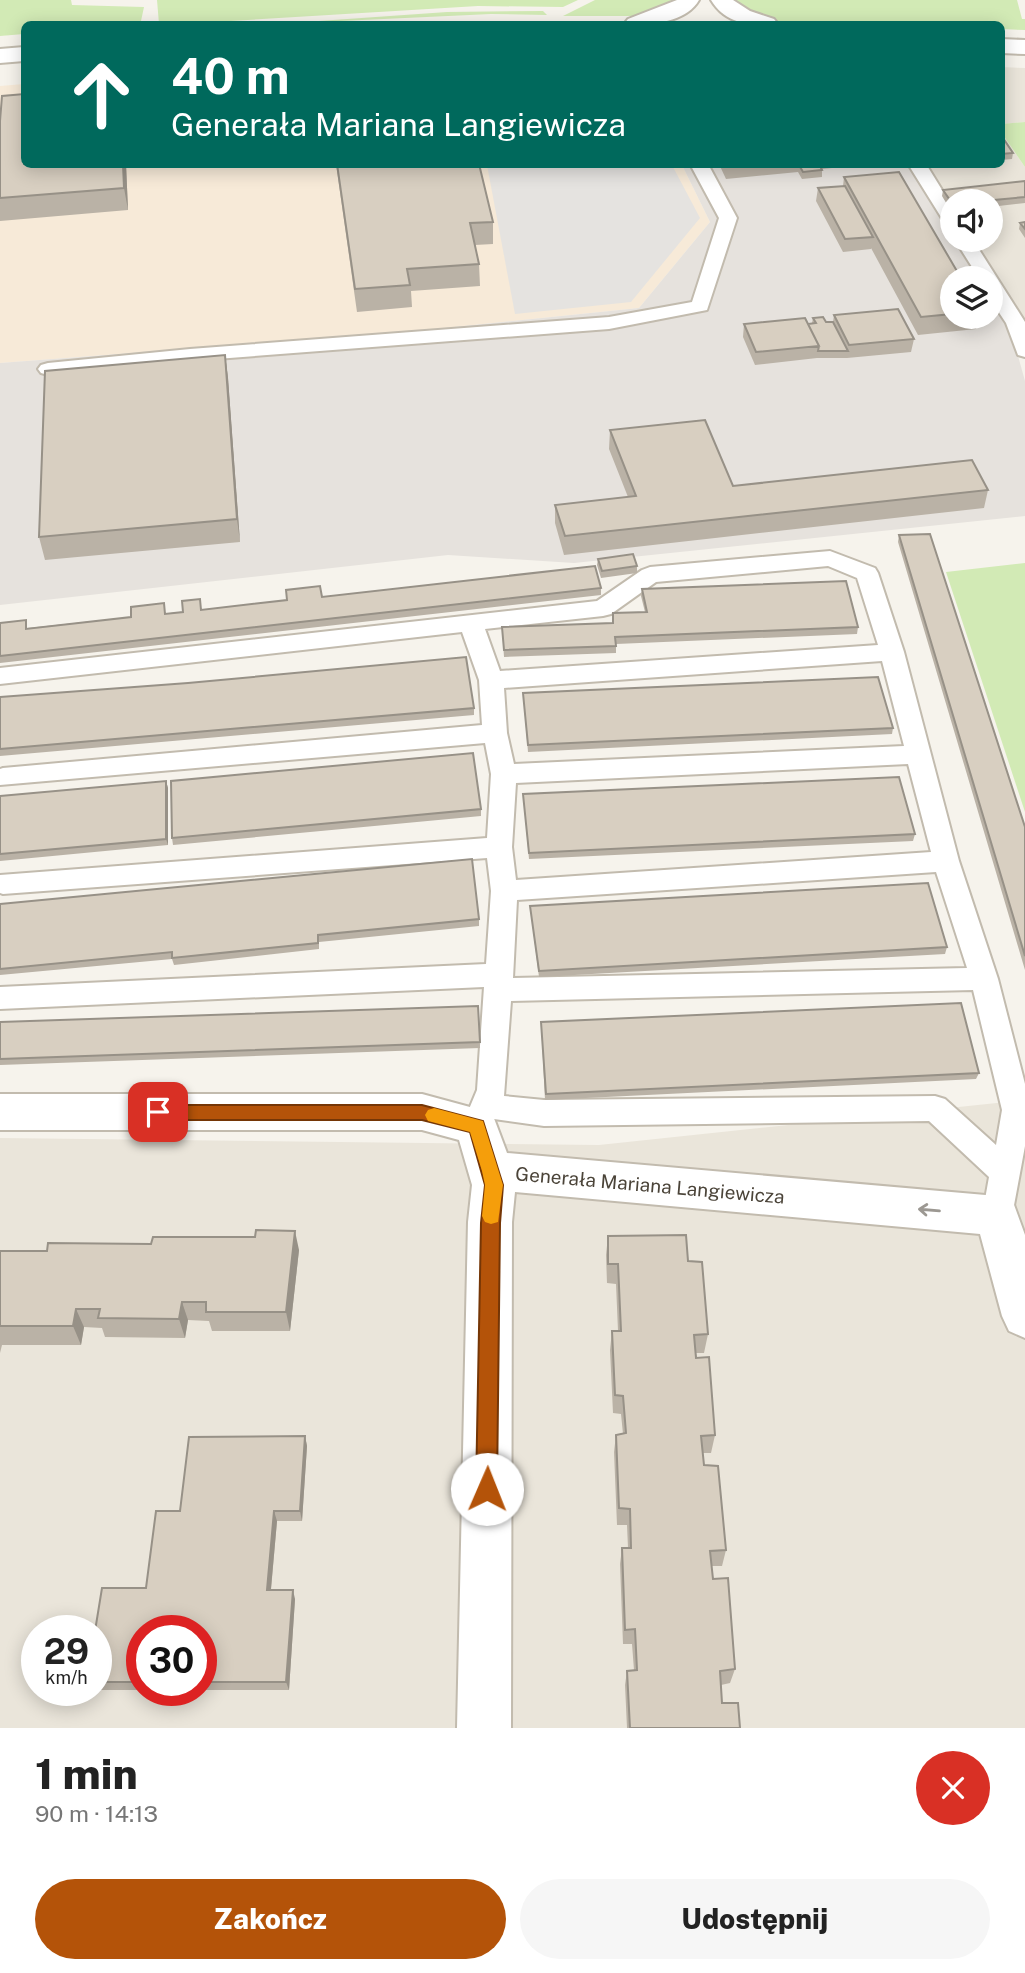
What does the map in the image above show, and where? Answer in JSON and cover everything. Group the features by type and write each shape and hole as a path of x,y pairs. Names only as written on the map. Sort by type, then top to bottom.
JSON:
{"street":[{"path":"647,21 689,10"},
{"path":"719,10 756,21"},
{"path":"1005,46 1025,47"},
{"path":"0,56 21,54"},
{"path":"0,1112 422,1112 481,1116"},
{"name":"Generała Mariana Langiewicza","path":"481,1116 492,1171 997,1216"},
{"path":"484,1728 490,1223 494,1185 492,1171"},
{"path":"997,1216 1025,1316"}],"lane":[{"path":"48,369 190,355 609,323 700,306 728,218 701,168"},
{"path":"919,168 940,201"},
{"path":"1003,302 1016,323 1025,351"},
{"path":"0,676 603,608 650,575 830,558 867,573 892,652 946,860 984,979 1017,1110 997,1216"},
{"path":"471,623 491,680 495,733 504,774 499,847 503,891 492,1090 481,1116 936,1108 1006,1173"},
{"path":"491,680 892,652"},
{"path":"3,777 495,733"},
{"path":"504,774 919,754"},
{"path":"3,884 499,847"},
{"path":"503,891 946,860"},
{"path":"0,998 498,982 984,979"}],"shaded area":[{"path":"1005,67 1025,68 1025,122 1005,124"},
{"path":"21,84 21,168 683,168 710,222 639,308 387,334 0,363 0,86"},
{"path":"1005,138 1025,167 1025,327 1003,290 1003,266 989,266 980,252 1003,252 1003,189 941,189 928,168 1005,168"},
{"path":"488,168 674,168 700,218 631,302 515,314"},
{"path":"683,168 912,168 940,214 940,252 963,252 972,266 940,266 940,329 1003,329 1003,317 1011,331 1025,381 1025,516 574,563 448,555 0,605 0,363 387,334 639,308 710,222"},
{"path":"1025,1100 1025,1728 0,1728 0,1138 599,1145"}],"green space":[{"path":"0,0 71,0 72,5 144,7 141,21 21,21 21,34 0,36"},
{"path":"157,0 578,0 563,7 478,6 230,21 159,21"},
{"path":"595,0 676,0 641,16 563,16"},
{"path":"734,0 1017,0 1022,19 1025,19 1025,30 1005,29 1005,21 776,21 758,16"},
{"path":"543,11 547,15 491,14 319,21 447,12"},
{"path":"1025,122 1025,167 1005,138 1005,124"},
{"path":"1025,563 1025,812 946,572"}],"building":[{"path":"21,94 21,168 123,168 124,188 0,198 2,96"},
{"path":"1005,141 1013,153 1005,154"},
{"path":"338,168 480,168 493,222 470,223 479,264 407,269 410,285 355,289"},
{"path":"801,168 822,170 803,172"},
{"path":"899,172 940,242 940,252 946,252 954,266 940,266 940,315 921,317 844,177"},
{"path":"1025,181 1025,197 1003,199 1003,189 952,189"},
{"path":"845,186 873,237 845,239 818,188"},
{"path":"898,309 914,339 849,345 834,315"},
{"path":"823,317 826,322 833,322 848,351 818,351 819,346 808,324 816,323 813,318"},
{"path":"805,318 819,346 756,352 744,324"},
{"path":"225,355 237,519 39,537 45,371"},
{"path":"705,420 733,486 972,460 988,490 565,536 555,505 636,496 610,430"},
{"path":"930,534 1025,827 1025,956 899,535"},
{"path":"633,554 637,566 602,571 598,559"},
{"path":"595,566 601,588 0,656 0,623 26,620 26,629 131,617 131,607 164,603 165,614 183,612 182,601 200,599 201,610 287,600 286,590 320,586 322,597"},
{"path":"846,581 858,627 615,637 616,646 504,650 502,627 613,623 613,613 647,612 642,589"},
{"path":"466,657 474,708 0,749 0,697 188,683"},
{"path":"878,677 893,728 528,745 523,693"},
{"path":"473,753 481,809 172,838 171,781"},
{"path":"899,777 915,834 529,853 523,794"},
{"path":"166,781 166,839 0,854 0,796"},
{"path":"472,859 479,919 318,935 318,943 172,958 172,952 0,969 0,904"},
{"path":"928,883 947,947 539,971 530,906"},
{"path":"961,1003 979,1073 546,1094 541,1022"},
{"path":"478,1006 480,1042 0,1059 0,1022"},
{"path":"256,1230 295,1231 286,1312 206,1312 206,1302 182,1302 179,1319 98,1318 100,1309 76,1309 73,1326 0,1326 0,1251 47,1251 48,1243 151,1244 153,1237 255,1237"},
{"path":"686,1235 688,1261 702,1262 708,1334 694,1335 696,1358 709,1357 715,1435 701,1436 704,1465 718,1466 726,1550 710,1551 713,1579 728,1578 735,1669 720,1671 722,1703 738,1703 740,1728 630,1728 627,1671 637,1670 635,1629 625,1630 622,1548 631,1548 630,1509 619,1508 616,1435 626,1433 623,1396 615,1395 612,1331 621,1331 618,1264 608,1264 608,1236"},
{"path":"305,1436 300,1511 274,1511 267,1590 293,1590 286,1682 217,1682 217,1615 126,1615 126,1682 112,1682 112,1615 98,1615 102,1588 146,1588 156,1511 180,1511 189,1437"}],"slow traffic":[{"path":"434,1115 477,1126 492,1171 494,1185 491,1216"}],"route":[{"path":"158,1112 422,1112 477,1126 494,1185 490,1223 487,1489"}]}
